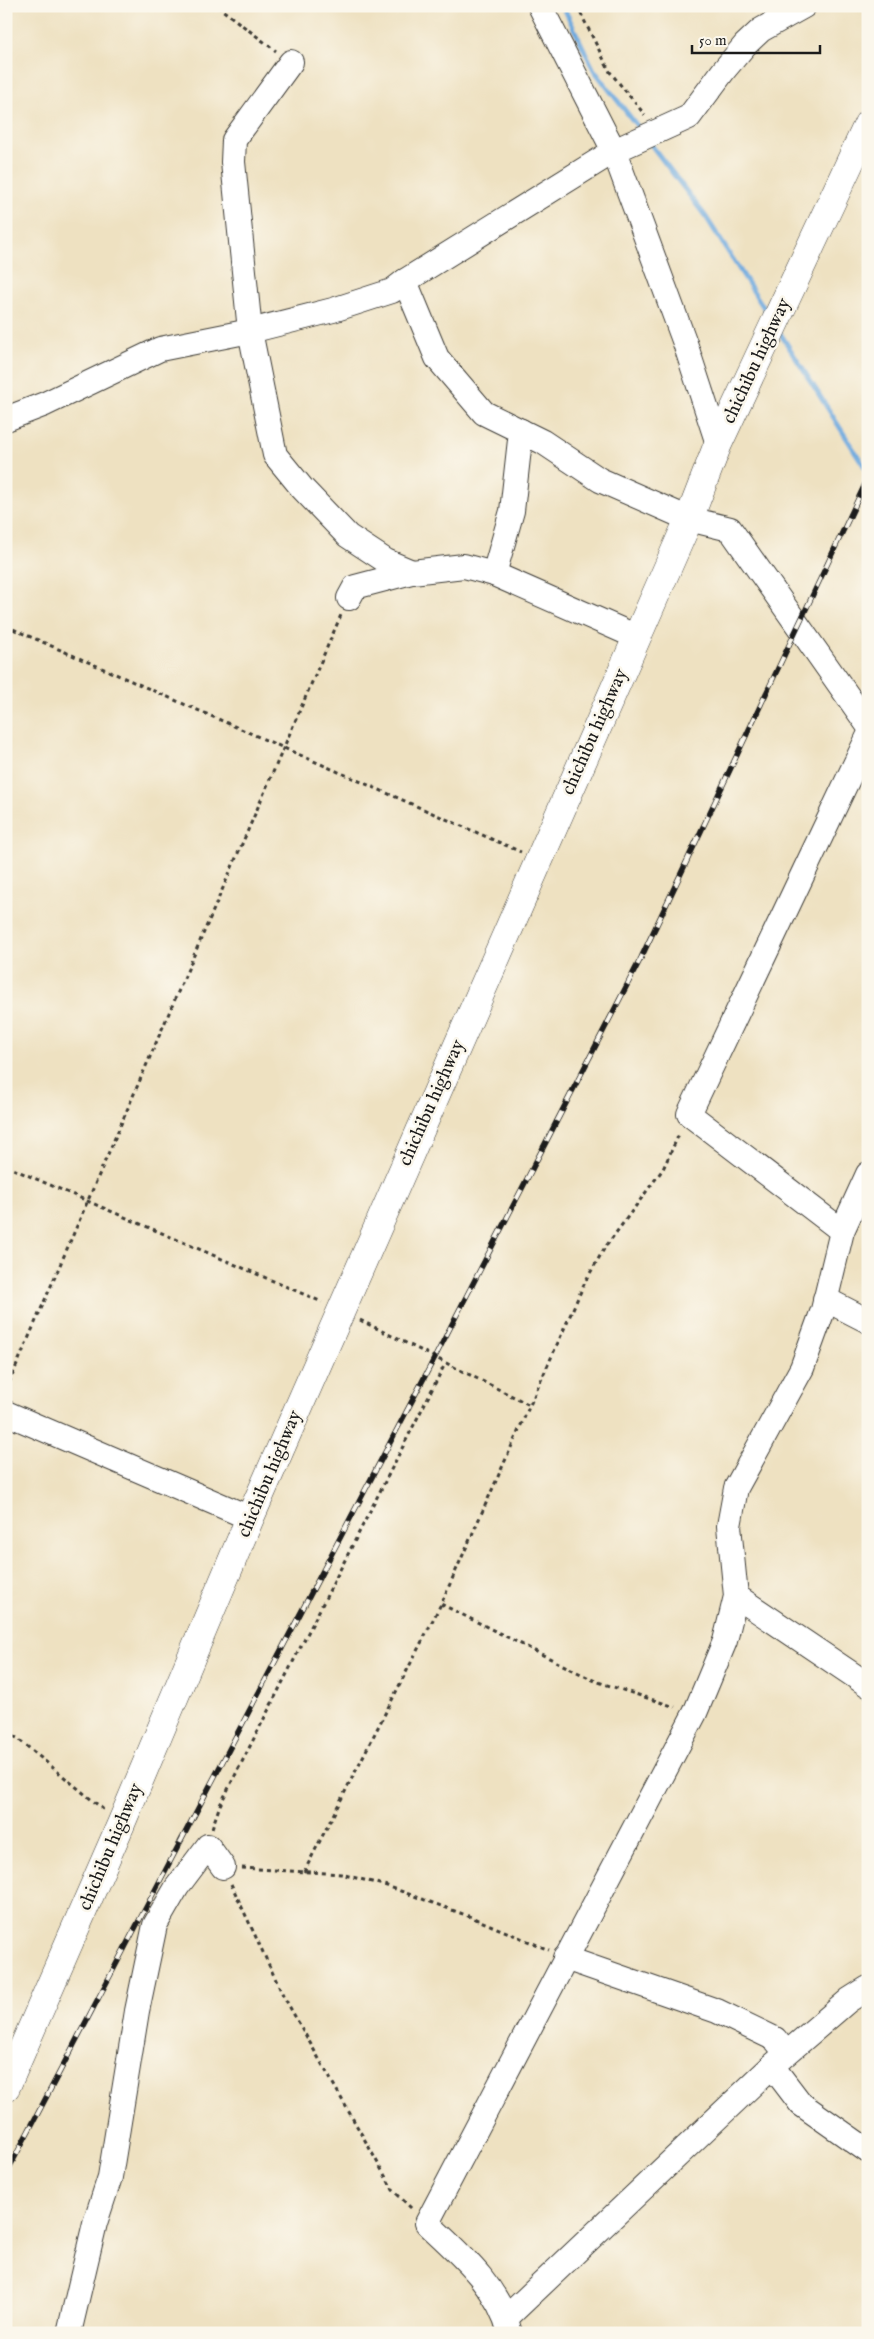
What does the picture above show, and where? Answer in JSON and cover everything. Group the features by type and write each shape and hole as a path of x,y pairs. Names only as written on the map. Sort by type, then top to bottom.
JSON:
{"highway":[{"name":"chichibu highway","path":"6,2087 121,1824 250,1518 689,519 718,444 868,124"}],"street":[{"path":"540,6 614,151 685,343 718,444"},
{"path":"6,419 45,404 160,349 250,331 333,310 392,291 405,281 614,151 689,117 745,45 761,30 804,6"},
{"path":"291,62 234,140 233,162 250,331 275,455 302,488 348,536 386,561 412,572"},
{"path":"405,281 437,358 484,413 543,442 600,480 689,519 730,530 868,725"},
{"path":"494,574 512,511 521,432"},
{"path":"349,598 355,587 412,572 464,566 494,574 637,637"},
{"path":"842,1232 689,1114 868,737"},
{"path":"868,1174 842,1232 825,1299 802,1368 736,1488 729,1526 736,1596 725,1641 694,1713 427,2223 459,2253 492,2290 508,2325 779,2060 849,2000 868,1988"},
{"path":"825,1299 868,1321"},
{"path":"6,1413 250,1518"},
{"path":"736,1596 868,1685"},
{"path":"69,2333 95,2223 110,2177 137,2011 155,1925 177,1887 208,1846 224,1867"},
{"path":"566,1958 717,2012 775,2039 779,2060 801,2104 868,2151"}],"path":[{"path":"217,6 291,62"},
{"path":"577,6 610,72 649,135"},
{"path":"6,1390 349,598"},
{"path":"6,626 539,860"},
{"path":"304,1872 441,1604 585,1282 604,1249 663,1170 689,1114"},
{"path":"6,1166 341,1310 445,1364 530,1404"},
{"path":"208,1846 212,1823 220,1804 445,1364"},
{"path":"441,1604 595,1681 694,1713"},
{"path":"6,1733 17,1738 121,1824"},
{"path":"427,2223 393,2190 283,1995 224,1867 341,1874 387,1886 471,1917 566,1958"}],"waterway":[{"path":"563,6 594,70 641,131"},
{"path":"649,142 706,217 769,316"},
{"path":"780,333 868,472"}],"railway":[{"path":"6,2174 434,1359 641,958 868,478"}]}
